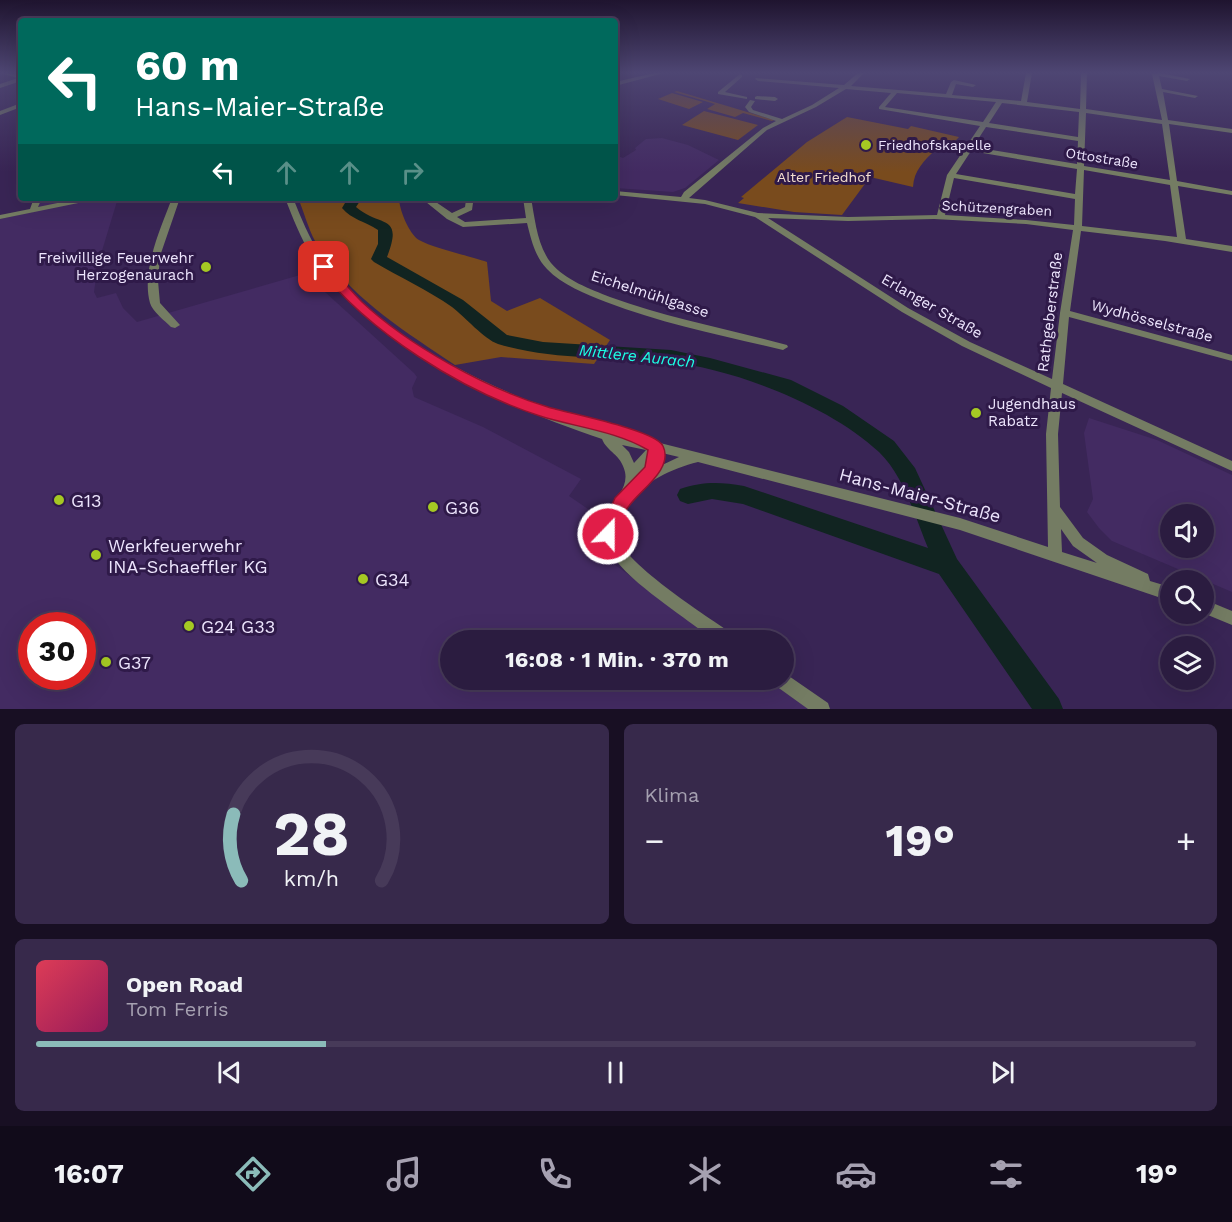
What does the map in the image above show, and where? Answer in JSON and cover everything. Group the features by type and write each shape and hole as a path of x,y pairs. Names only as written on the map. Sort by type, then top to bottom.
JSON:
{"street":[{"path":"0,113 18,106"},
{"path":"749,106 751,111 782,121"},
{"path":"684,200 687,194 760,132 814,106"},
{"path":"883,106 881,108 1082,140"},
{"path":"941,218 951,175 996,106"},
{"path":"1042,106 1232,131"},
{"name":"Rathgeberstraße","path":"1055,555 1052,434 1065,313 1078,226 1083,106"},
{"path":"1161,106 1182,241"},
{"name":"Ottostraße","path":"968,148 1232,193"},
{"path":"951,175 1078,197"},
{"name":"Erlanger Straße","path":"618,193 722,205 758,214 906,310 966,344 1232,466"},
{"path":"33,210 37,201"},
{"path":"0,217 78,201"},
{"path":"175,201 156,256 153,281 155,304 175,325"},
{"name":"Hans-Maier-Straße","path":"290,201 306,236 324,267 358,304 397,336 446,367 505,396 603,436 634,445 656,447 960,524 1160,590"},
{"path":"428,201 463,225 531,220"},
{"path":"450,217 469,208 469,202 472,201"},
{"name":"Eichelmühlgasse","path":"527,201 546,261 567,281 635,308 783,347"},
{"name":"Schützengraben","path":"758,214 848,219 941,218 1078,226 1232,249"},
{"name":"Wydhösselstraße","path":"1065,313 1232,358"},
{"name":"Hans-Maier-Straße","path":"542,411 638,437 656,447"},
{"path":"603,436 625,455 637,478"},
{"path":"656,447 654,466 637,478 615,512 608,534 615,552 645,578 715,630"},
{"path":"637,478 676,463 698,458"},
{"path":"1054,509 1078,542 1102,559 1160,588"},
{"path":"1214,611 1232,618"},
{"path":"794,689 822,709"}],"shaded area":[{"path":"662,138 688,145 719,160 685,188 673,192 618,188 618,156 623,158 636,150 635,148 646,139"},
{"path":"36,201 117,201 98,264 94,292 97,298 116,293 123,308 137,322 300,275 303,272 414,373 417,377 412,388 414,397 483,427 581,479 569,496 588,509 594,518 580,539 703,630 440,630 440,690 783,690 809,709 0,709 0,219 33,212"},
{"path":"1089,418 1157,440 1232,475 1232,592 1214,584 1214,570 1180,570 1112,541 1087,512 1093,499 1084,433"}],"green space":[{"path":"712,106 727,106 774,120 743,113 735,117 707,109"},
{"path":"704,111 758,125 738,140 682,125"},
{"name":"Alter Friedhof","path":"847,117 908,129 911,126 959,137 946,151 936,149 927,158 920,166 913,187 870,177 842,215 794,212 738,203 744,198 741,197 807,142"},
{"path":"299,201 400,201 405,221 419,240 487,262 491,301 507,311 540,298 610,340 594,364 501,357 455,365 416,339 360,296 328,261 310,231"}],"waterway":[{"name":"Mittlere Aurach","path":"353,201 349,208 357,215 380,224 384,228 385,244 379,259 457,303 501,339 543,348 671,356 710,364 784,385 836,411 887,447 907,474 948,566"},
{"name":"Mittlere Aurach","path":"688,495 712,490 744,495 948,566"},
{"name":"Mittlere Aurach","path":"948,566 1049,709"}],"place":[{"name":"Friedhofskapelle","path":"866,145"},
{"name":"Freiwillige Feuerwehr Herzogenaurach","path":"206,267"},
{"name":"Jugendhaus Rabatz","path":"976,413"},
{"name":"G13","path":"59,500"},
{"name":"G36","path":"433,507"},
{"name":"Werkfeuerwehr INA-Schaeffler KG","path":"96,555"},
{"name":"G34","path":"363,579"},
{"name":"G24 G33","path":"189,626"},
{"name":"G37","path":"106,662"}],"route":[{"path":"324,267 358,304 397,336 447,368 542,411 638,437 656,447 656,460 652,470 621,503 615,512 608,534"}]}
